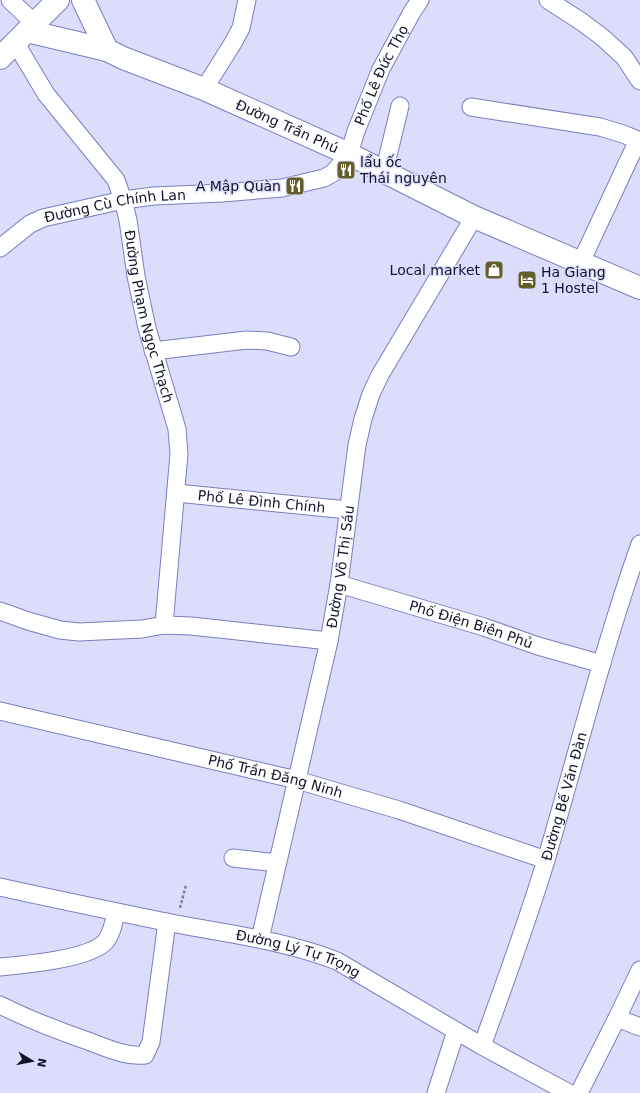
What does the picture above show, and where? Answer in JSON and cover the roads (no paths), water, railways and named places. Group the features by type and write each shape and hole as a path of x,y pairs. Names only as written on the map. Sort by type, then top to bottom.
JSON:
{"main road":[{"path":"0,58 58,0"},
{"path":"83,0 107,50"},
{"name":"Đường Trần Phú","path":"25,33 107,50 123,58 204,89 349,154 474,217 640,288"}],"street":[{"name":"Đường Phạm Ngọc Thạch","path":"10,0 25,33 46,94 116,180 128,220 136,276 153,351 177,429 179,454 164,625"},
{"path":"204,89 241,28 247,0"},
{"name":"Phố Lê Đức Thọ","path":"349,154 356,131 381,69 420,0"},
{"path":"548,0 602,37 624,57 640,82"},
{"path":"384,172 400,106"},
{"path":"471,107 600,127 639,138 581,262"},
{"name":"Đường Cù Chính Lan","path":"0,248 30,224 43,218 123,200 154,196 222,193 282,188 324,178 333,173 349,154"},
{"name":"Đường Võ Thị Sáu","path":"260,939 329,641 339,584 357,445 363,419 371,394 392,354 474,217"},
{"path":"153,351 247,340 267,341 290,347"},
{"name":"Phố Lê Đình Chính","path":"176,493 348,510"},
{"name":"Đường Bế Văn Đàn","path":"482,1046 516,952 546,860 616,615 640,544"},
{"name":"Phố Điện Biên Phủ","path":"339,584 484,627 538,646 602,664"},
{"path":"0,611 60,630 79,632 142,629 164,625 191,626 329,641"},
{"name":"Phố Trần Đăng Ninh","path":"0,711 297,780 399,810 546,860"},
{"path":"233,858 277,863"},
{"name":"Đường Lý Tự Trọng","path":"0,887 116,912 260,939 314,952 337,961 482,1046 568,1093"},
{"path":"0,967 44,963 95,950 106,941 112,929 116,912"},
{"path":"0,1005 13,1012 72,1035 121,1052 135,1056 145,1055 151,1042 172,923"},
{"path":"579,1093 618,1018 640,970"},
{"path":"618,1018 640,1028"},
{"path":"436,1093 456,1031"}],"place":[{"name":"lẩu ốc Thái nguyên","path":"346,170"},
{"name":"A Mập Quàn","path":"295,186"},
{"name":"Local market","path":"494,270"},
{"name":"Ha Giang 1 Hostel","path":"527,280"}]}
